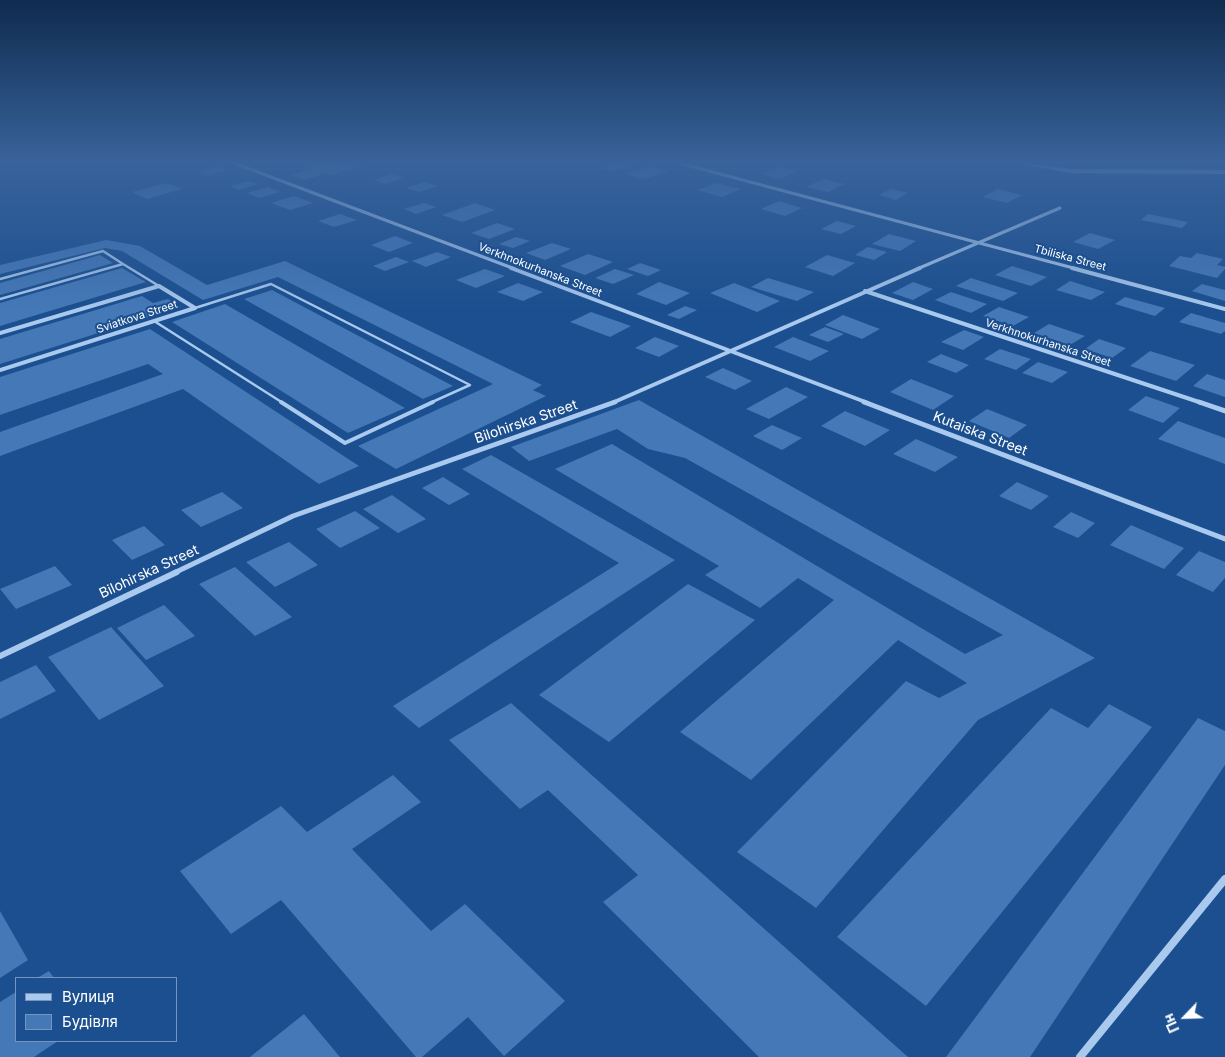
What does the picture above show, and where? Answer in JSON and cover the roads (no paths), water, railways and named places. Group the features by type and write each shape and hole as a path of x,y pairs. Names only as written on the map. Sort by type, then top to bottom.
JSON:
{"street":[{"name":"Verkhnokurhanska Street","path":"363,212 727,351"},
{"name":"Tbiliska Street","path":"866,212 1225,309"},
{"name":"Bilohirska Street","path":"0,656 293,516 616,402 727,351 865,291 983,243 1050,212"},
{"name":"Sviatkova Street","path":"0,333 159,286 195,308"},
{"name":"Verkhnokurhanska Street","path":"865,291 1225,411"},
{"name":"Sviatkova Street","path":"0,370 195,308"},
{"name":"Kutaiska Street","path":"727,351 1225,539"},
{"path":"1080,1057 1225,879"}],"lane":[{"path":"0,279 103,251 159,286"},
{"path":"0,299 123,264"},
{"path":"154,321 345,443 470,385 272,284 195,308"}]}
